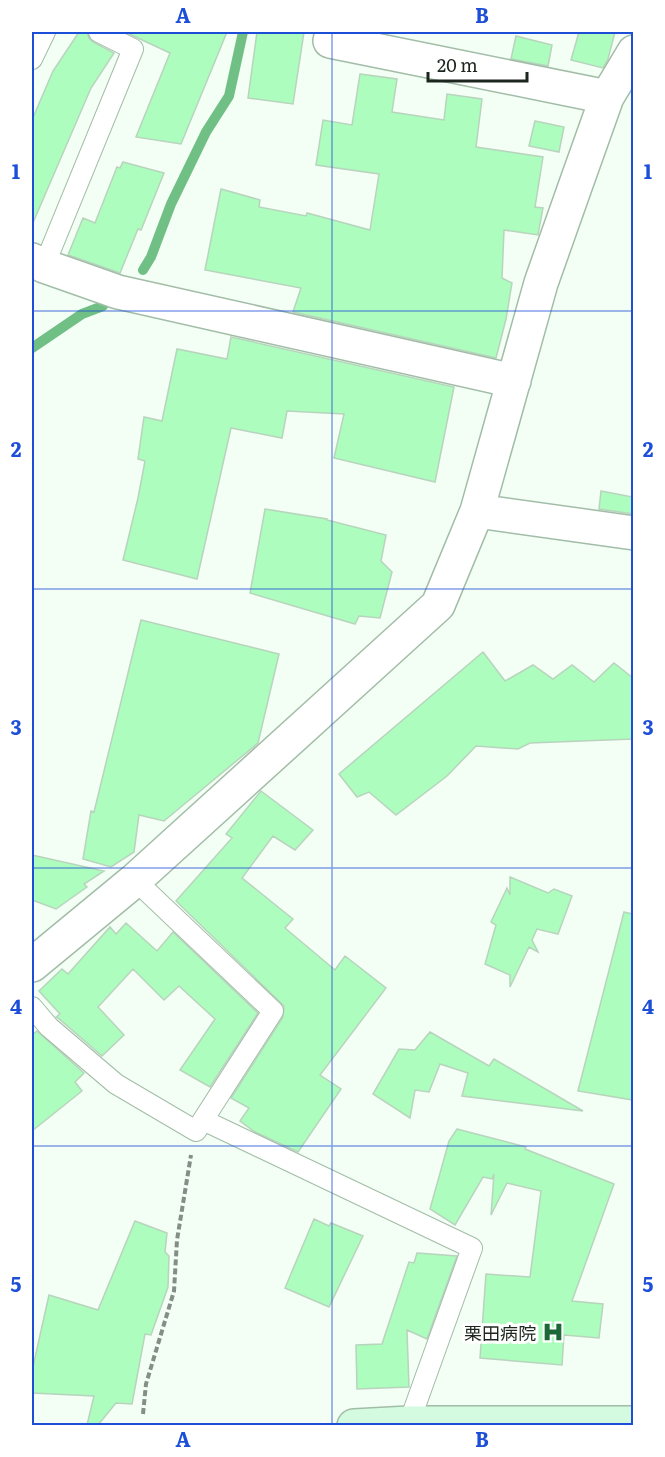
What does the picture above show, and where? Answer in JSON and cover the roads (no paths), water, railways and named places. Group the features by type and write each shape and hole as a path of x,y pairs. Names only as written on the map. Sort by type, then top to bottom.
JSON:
{"street":[{"path":"332,32 330,41 607,97"},
{"path":"32,965 135,880 438,605 477,511 541,283 607,97 633,52"},
{"path":"38,263 118,292 514,381"},
{"path":"477,511 633,533"},
{"path":"354,1425 633,1423"}],"lane":[{"path":"32,59 45,32"},
{"path":"38,263 133,49 99,32"},
{"path":"135,880 273,1011 200,1125"},
{"path":"32,1007 49,1027 116,1084 200,1125 472,1248 409,1423"}],"waterway":[{"path":"143,270 151,257 171,204 206,132 229,96 243,32"},
{"path":"32,348 82,314 103,306"}],"place":[{"name":"栗田病院","path":"553,1332"}]}
